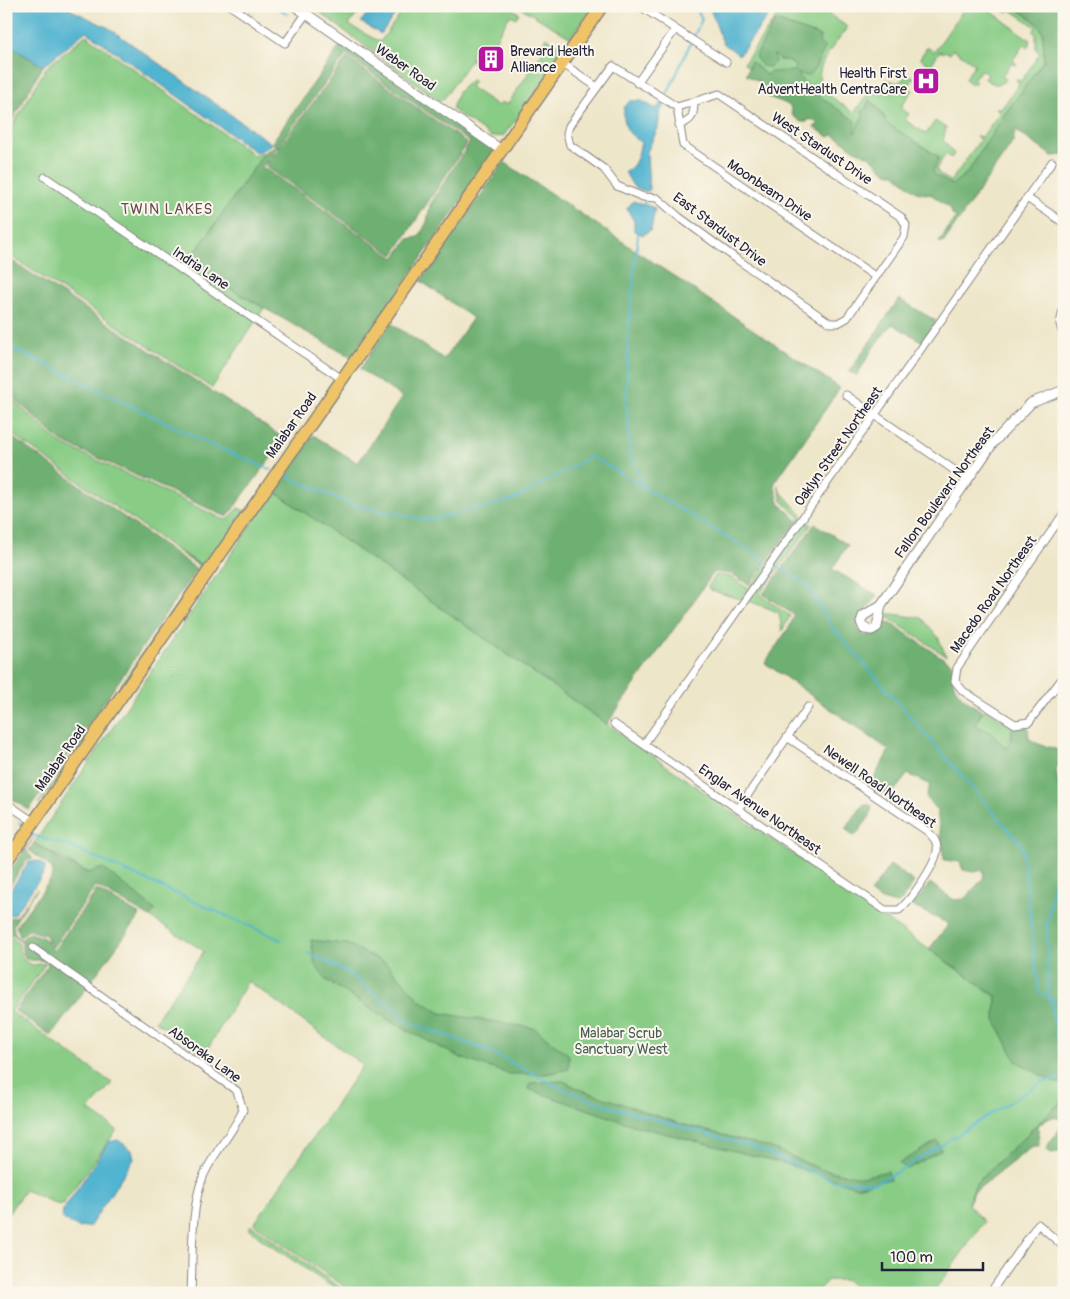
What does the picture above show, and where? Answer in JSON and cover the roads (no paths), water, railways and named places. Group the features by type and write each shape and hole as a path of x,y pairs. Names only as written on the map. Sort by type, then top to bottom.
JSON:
{"main road":[{"name":"Malabar Road","path":"6,862 602,6"}],"street":[{"path":"232,6 285,43 306,14"},
{"name":"Weber Road","path":"295,6 502,150"},
{"path":"640,6 726,62"},
{"path":"637,84 675,30"},
{"path":"562,63 597,87 613,66 637,84 676,107"},
{"name":"East Stardust Drive","path":"597,87 569,126 567,138 570,145 604,169 617,186 624,191 657,198 701,233 830,323 838,323 847,318 876,277"},
{"name":"West Stardust Drive","path":"676,107 719,94 901,217 906,225 904,237 876,277"},
{"path":"679,125 691,120 694,115 694,102"},
{"name":"Moonbeam Drive","path":"676,107 683,145 876,277"},
{"name":"Oaklyn Street Northeast","path":"644,744 1052,162"},
{"name":"Indria Lane","path":"46,177 342,379"},
{"path":"1026,198 1064,223"},
{"path":"1064,305 1060,324 1064,338"},
{"name":"Fallon Boulevard Northeast","path":"881,605 993,443 1031,403 1064,390"},
{"path":"846,395 967,479"},
{"name":"Macedo Road Northeast","path":"1064,513 957,668 955,681 963,691 1015,724 1029,722 1064,676"},
{"path":"738,809 808,707"},
{"name":"Englar Avenue Northeast","path":"614,724 885,910 893,912"},
{"name":"Newell Road Northeast","path":"788,737 927,831 934,838 937,852 930,867 903,907 893,912"},
{"path":"6,803 34,822"},
{"name":"Absoraka Lane","path":"33,948 237,1091 243,1110 235,1128 204,1176 197,1197 191,1293"},
{"path":"990,1293 1038,1224 1064,1246"},
{"path":"6,1289 12,1293"}],"water":[{"path":"6,6 63,6 109,28 272,144 257,153 86,31 43,66 6,44"},
{"path":"372,6 401,6 381,34 361,22"},
{"path":"709,6 771,6 766,19 739,55 723,43"},
{"path":"630,101 642,101 656,109 661,103 665,105 660,112 658,128 647,152 649,190 646,192 633,186 625,172 635,163 641,142 626,128 624,107"},
{"path":"633,201 655,208 651,230 643,235 634,231 634,221 627,209"},
{"path":"38,861 45,866 44,873 14,914 6,916 6,897 29,862"},
{"path":"118,1140 132,1150 134,1158 90,1226 79,1228 62,1219 63,1210 109,1142"}],"waterway":[{"path":"275,6 287,14"},
{"path":"693,38 702,19 695,6"},
{"path":"666,97 691,42"},
{"path":"644,206 645,199"},
{"path":"638,234 629,324 626,398 630,453 643,486"},
{"path":"6,345 214,446 272,470"},
{"path":"283,475 356,506 429,520 513,500 591,456 766,560"},
{"path":"776,565 808,585 832,627 1022,845 1039,992 1064,1008"},
{"path":"1064,809 1047,926 1048,989 1060,1054 1064,1061"},
{"path":"19,822 23,827"},
{"path":"32,835 69,846 281,940"},
{"path":"308,953 349,973 411,1023 489,1051 567,1091 605,1105 753,1147 834,1181 875,1183 896,1173 1042,1082 1064,1077"}],"place":[{"name":"Brevard Health Alliance","path":"491,59"},
{"name":"Health First AdventHealth CentraCare","path":"926,81"}],"district":[{"name":"TWIN LAKES","path":"167,209"}],"park label":[{"name":"Malabar Scrub Sanctuary West","path":"621,1042"}]}
